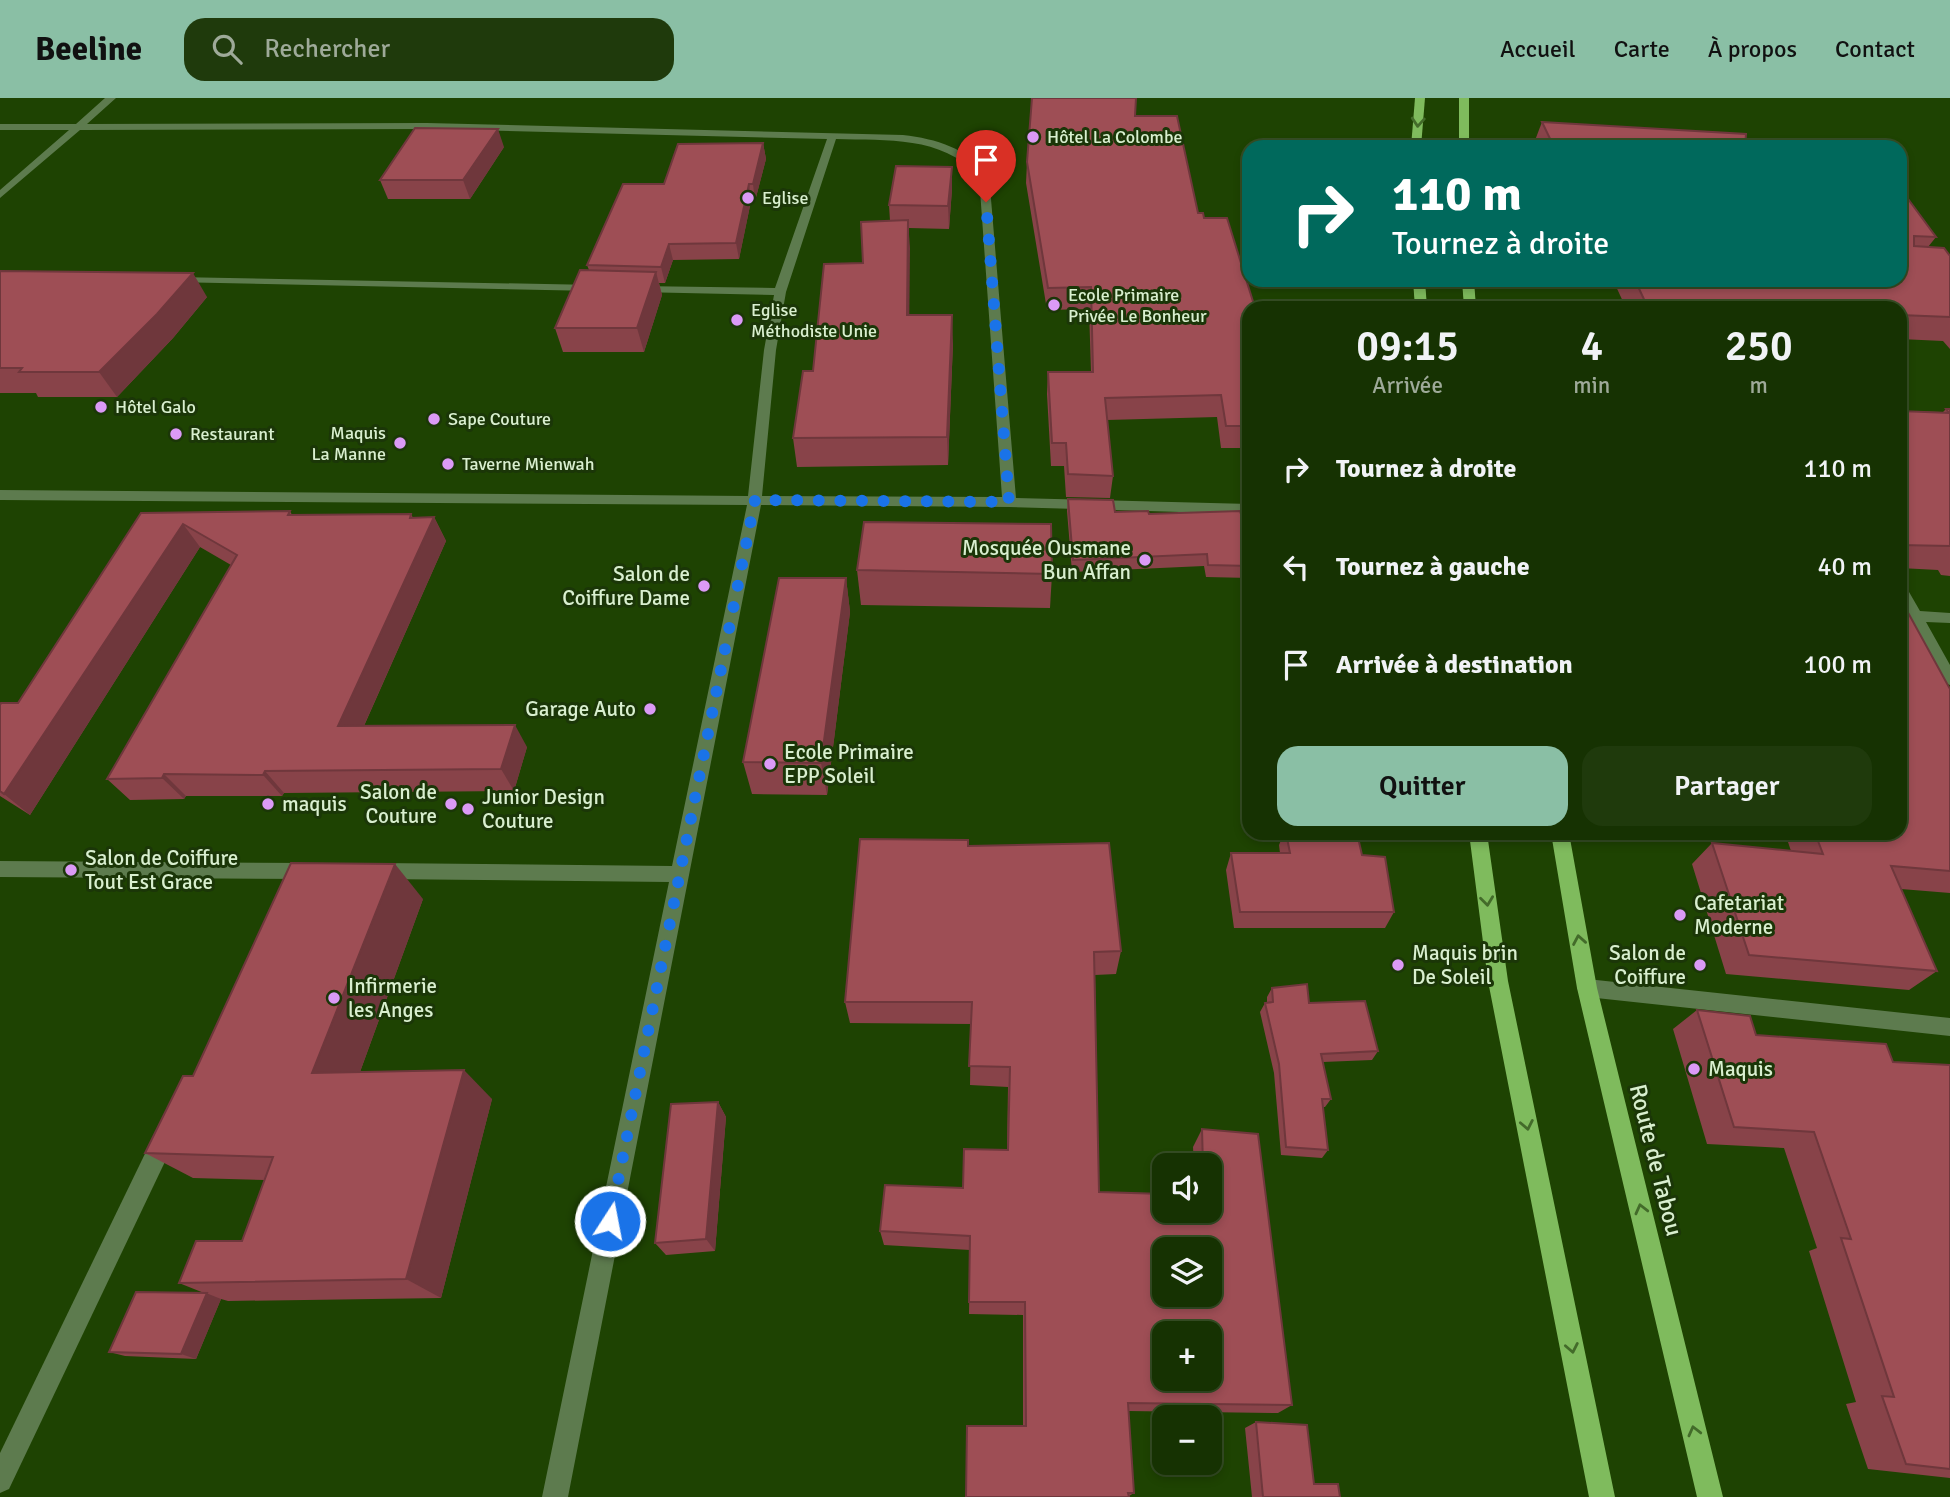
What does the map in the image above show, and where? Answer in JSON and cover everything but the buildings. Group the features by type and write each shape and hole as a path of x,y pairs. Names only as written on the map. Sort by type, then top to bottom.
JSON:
{"main road":[{"path":"1417,140 1420,98"},
{"path":"1464,98 1464,140"},
{"path":"1479,840 1498,981 1602,1497"},
{"name":"Route de Tabou","path":"1561,840 1587,988 1710,1497"}],"street":[{"path":"0,195 110,98"},
{"path":"0,127 427,126 931,141 953,148 970,159 984,175 1009,502"},
{"path":"555,1497 755,500 770,351 780,292 832,138"},
{"path":"167,280 613,289"},
{"path":"627,289 780,292"},
{"path":"0,495 1009,502 1242,509"},
{"path":"1908,615 1950,618"},
{"path":"1908,615 1950,679"},
{"path":"0,869 334,871"},
{"path":"281,896 292,871"},
{"path":"361,871 678,874"},
{"path":"1587,988 1950,1027"},
{"path":"0,1480 173,1119"}],"place":[{"name":"Hôtel La Colombe","path":"1033,137"},
{"name":"Eglise","path":"748,198"},
{"name":"Ecole Primaire Privée Le Bonheur","path":"1054,305"},
{"name":"Eglise Méthodiste Unie","path":"737,320"},
{"name":"Hôtel Galo","path":"101,407"},
{"name":"Sape Couture","path":"434,419"},
{"name":"Restaurant","path":"176,434"},
{"name":"Maquis La Manne","path":"400,443"},
{"name":"Taverne Mienwah","path":"448,464"},
{"name":"Mosquée Ousmane Bun Affan","path":"1145,560"},
{"name":"Salon de Coiffure Dame","path":"704,586"},
{"name":"Garage Auto","path":"650,709"},
{"name":"Ecole Primaire EPP Soleil","path":"770,764"},
{"name":"maquis","path":"268,804"},
{"name":"Salon de Couture","path":"451,804"},
{"name":"Junior Design Couture","path":"468,809"},
{"name":"Salon de Coiffure Tout Est Grace","path":"71,870"},
{"name":"Cafetariat Moderne","path":"1680,915"},
{"name":"Maquis brin De Soleil","path":"1398,965"},
{"name":"Salon de Coiffure","path":"1700,965"},
{"name":"Infirmerie les Anges","path":"334,998"},
{"name":"Maquis","path":"1694,1069"}],"route":[{"path":"610,1221 755,500 1009,502 986,202"}]}
